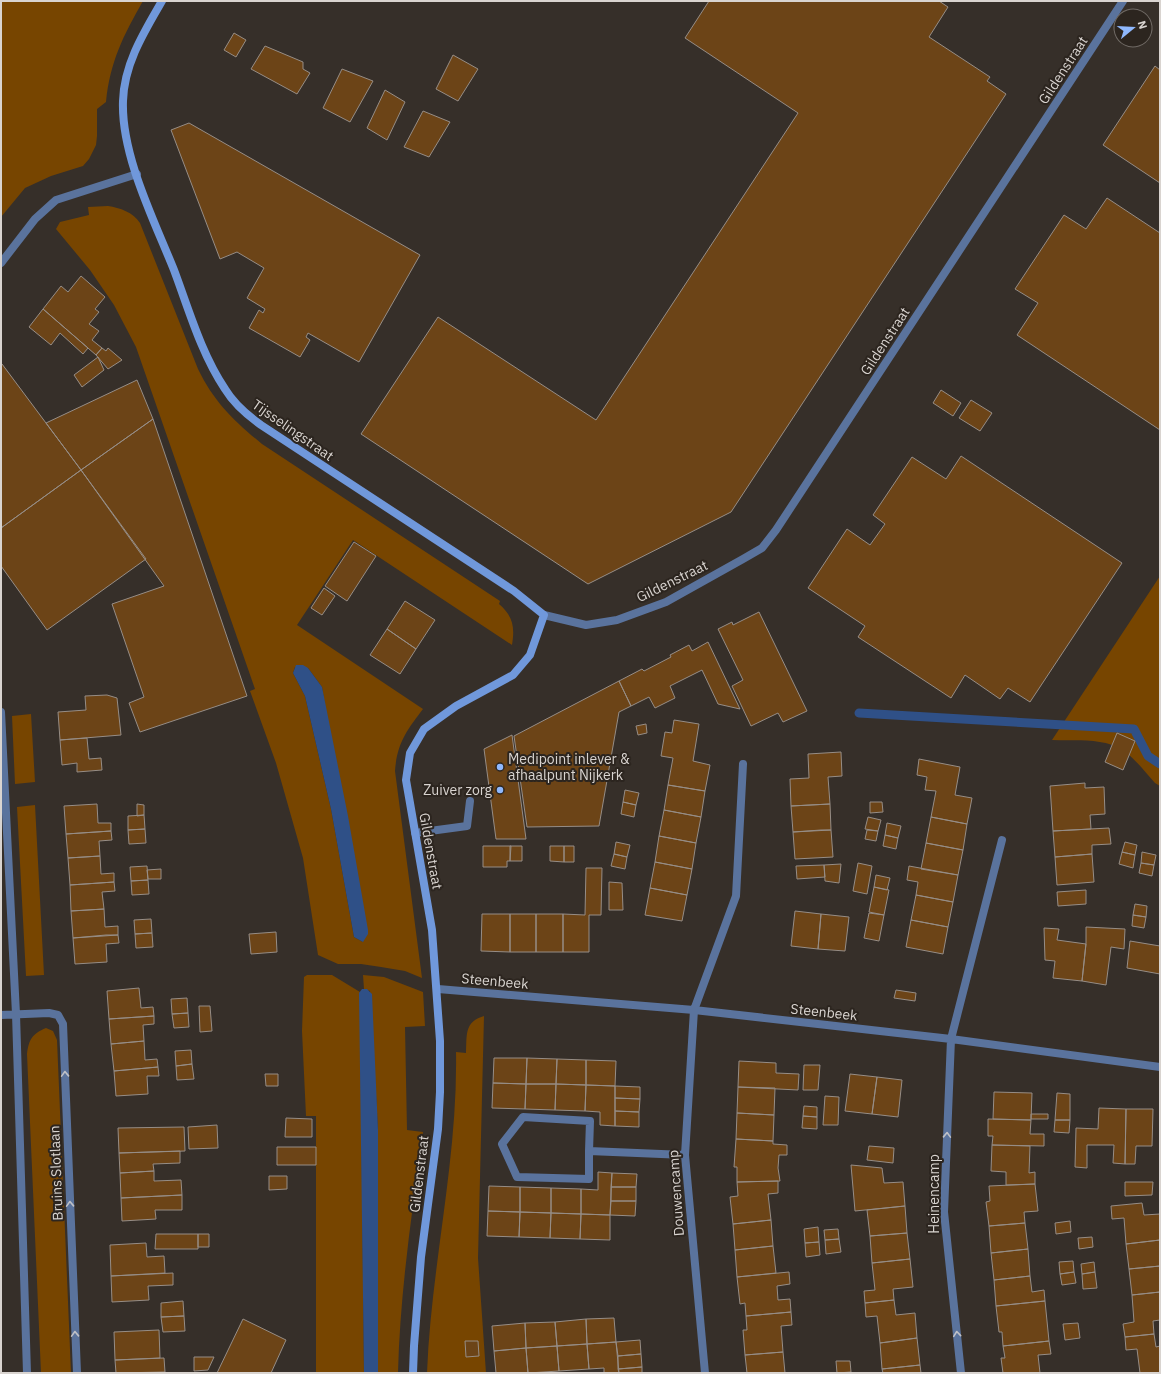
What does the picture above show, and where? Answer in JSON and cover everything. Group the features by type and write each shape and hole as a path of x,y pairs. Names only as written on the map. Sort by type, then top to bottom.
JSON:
{"street":[{"name":"Tijsselingstraat","path":"162,1 142,35 126,75 123,100 123,124 126,144 203,348 225,391 243,411 293,447 514,591 544,615"},
{"name":"Gildenstraat","path":"413,1373 417,1298 439,1107 440,1041 438,989 432,930 406,780 410,752 424,730 456,706 513,675 530,655 544,615 586,625 617,620 666,602 762,548 776,530 1123,1"},
{"path":"1,263 35,219 56,200 137,174"},
{"path":"1,712 16,1014 28,1373"},
{"path":"694,1010 736,896 743,764"},
{"path":"415,833 467,826 470,801"},
{"path":"951,1039 1002,840"},
{"name":"Steenbeek","path":"438,989 694,1010 951,1039 1160,1067"},
{"name":"Douwencamp","path":"694,1010 685,1156 705,1373"},
{"name":"Bruins Slotlaan","path":"1,1014 49,1013 58,1015 63,1024 77,1373"},
{"name":"Heinencamp","path":"951,1039 944,1212 961,1373"},
{"path":"523,1116 590,1120 589,1151 589,1179 517,1177 502,1144 523,1116"},
{"path":"589,1151 685,1156"}],"shaded area":[{"path":"1,1 143,1 118,50 111,74 106,102 97,109 96,145 89,159 83,166 51,176 25,188 1,217"},
{"path":"108,206 117,208 130,213 140,223 204,381 218,401 242,427 262,444 500,601 499,604 504,608 512,622 512,645 353,540 297,625 423,709 404,737 398,752 395,771 422,978 405,971 381,967 361,964 338,964 318,955 303,858 276,763 250,691 255,689 136,347 114,305 90,270 56,229 60,222 89,215 88,207","holes":["295,667 308,668 322,687 363,942 354,937 331,809 305,696 293,673"]},
{"path":"1160,576 1160,786 1155,783 1133,758 1110,744 1085,740 1052,740"},
{"path":"31,714 35,782 15,784 12,716"},
{"path":"35,805 44,975 26,976 17,807"},
{"path":"307,975 332,975 360,992 364,1373 316,1373 316,1116 306,1116 302,1031 304,977"},
{"path":"363,975 384,977 423,992 425,1026 405,1027 407,1130 423,1132 404,1282 398,1373 378,1373 378,1130 370,991 364,989"},
{"path":"484,1016 478,1258 486,1373 427,1373 429,1333 453,1133 456,1052 466,1053 468,1030 473,1022"},
{"path":"46,1028 53,1031 57,1040 71,1373 41,1373 27,1054 30,1041 34,1035"}],"water":[{"path":"296,665 303,665 308,668 322,687 348,816 368,930 368,934 363,942 354,937 331,809 305,696 293,673"},
{"path":"362,989 367,989 372,994 378,1130 378,1373 364,1373 359,993"}],"building":[{"path":"709,1 939,1 948,7 929,37 990,77 987,81 1006,94 731,512 588,584 361,434 438,317 596,420 798,113 685,38"},
{"path":"234,33 246,40 236,57 224,50"},
{"path":"265,46 303,62 303,69 310,73 297,94 251,69"},
{"path":"453,55 478,69 458,101 436,89"},
{"path":"1155,66 1160,70 1160,183 1103,145"},
{"path":"342,69 373,81 350,122 323,108"},
{"path":"385,90 405,102 387,140 367,128"},
{"path":"423,111 450,122 429,157 404,147"},
{"path":"189,123 420,255 359,362 308,333 306,337 310,340 300,357 249,328 259,310 263,313 265,309 247,298 264,268 237,252 220,259 171,130"},
{"path":"1107,198 1160,233 1160,430 1017,335 1038,303 1015,289 1064,215 1086,229"},
{"path":"81,276 105,297 95,309 99,312 89,324 99,331 92,340 102,348 96,355 43,309 61,286 68,292"},
{"path":"43,309 88,348 83,354 60,333 51,345 29,327"},
{"path":"102,348 106,351 108,348 122,360 108,369 96,355"},
{"path":"98,357 104,370 82,387 74,375"},
{"path":"2,364 81,470 1,528 1,365"},
{"path":"137,380 153,419 81,470 46,423"},
{"path":"941,390 961,403 953,416 933,403"},
{"path":"971,400 992,413 980,431 959,418"},
{"path":"153,419 247,696 140,732 129,703 144,697 112,604 164,586 81,470"},
{"path":"961,456 1122,563 1030,702 1008,688 1000,699 965,675 951,698 858,637 865,626 808,588 847,529 870,545 885,524 873,515 912,457 946,479"},
{"path":"81,470 146,559 47,630 1,566 1,528"},
{"path":"354,542 376,556 347,601 325,586"},
{"path":"324,588 335,596 322,615 311,608"},
{"path":"405,601 435,620 416,649 387,629"},
{"path":"759,612 807,711 783,722 778,713 751,726 732,686 743,680 718,629 732,622 733,625"},
{"path":"387,629 416,649 400,674 370,655"},
{"path":"708,642 740,709 718,704 702,670 670,686 675,698 655,708 649,697 631,706 619,681 642,669 644,671 671,657 670,655 689,645 692,651"},
{"path":"619,681 631,706 619,712 599,826 527,827 514,736"},
{"path":"107,695 117,698 121,735 60,740 58,712 86,710 85,696"},
{"path":"674,720 699,724 693,761 710,765 705,791 668,785 673,758 661,756 665,732 672,733"},
{"path":"646,724 647,733 638,735 636,726"},
{"path":"1117,733 1135,741 1123,770 1105,762"},
{"path":"512,735 526,839 496,839 484,749"},
{"path":"87,738 89,759 101,758 102,770 77,772 77,763 62,765 60,740"},
{"path":"841,752 842,776 828,777 830,804 791,806 790,779 809,778 808,754"},
{"path":"919,759 960,767 955,795 972,798 967,824 931,817 936,791 925,790 927,777 917,775"},
{"path":"1085,783 1085,788 1104,787 1105,814 1090,815 1091,829 1053,831 1050,786"},
{"path":"668,785 705,791 701,817 664,810"},
{"path":"625,790 639,793 636,805 623,802"},
{"path":"623,802 636,805 634,817 621,814"},
{"path":"870,802 882,802 883,812 870,813"},
{"path":"97,804 98,823 111,823 111,831 66,834 64,806"},
{"path":"137,804 144,805 144,815 137,816"},
{"path":"830,804 831,830 793,832 791,806"},
{"path":"664,810 701,817 696,843 659,836"},
{"path":"144,815 145,829 128,830 128,816"},
{"path":"868,817 881,820 878,831 865,829"},
{"path":"931,817 967,824 963,850 926,843"},
{"path":"887,823 901,826 898,838 885,835"},
{"path":"1109,828 1111,844 1092,845 1092,854 1055,857 1053,831"},
{"path":"145,829 146,843 129,844 128,830"},
{"path":"831,830 833,857 795,859 793,832"},
{"path":"867,830 878,831 876,841 865,839"},
{"path":"111,831 112,840 99,841 100,856 68,858 66,834"},
{"path":"885,835 898,838 896,849 883,846"},
{"path":"659,836 696,843 692,869 655,862"},
{"path":"616,842 630,845 627,857 614,854"},
{"path":"1125,842 1137,845 1135,855 1122,852"},
{"path":"926,843 963,850 958,875 921,869"},
{"path":"483,846 511,846 510,861 507,861 507,867 483,867"},
{"path":"510,846 522,846 522,861 510,861"},
{"path":"550,846 564,846 564,862 550,861"},
{"path":"564,846 574,846 574,862 564,862"},
{"path":"1122,852 1135,855 1133,868 1119,864"},
{"path":"1142,852 1156,855 1154,865 1141,863"},
{"path":"614,854 627,857 625,869 611,866"},
{"path":"1092,854 1094,882 1057,885 1055,857"},
{"path":"100,856 101,874 114,873 114,882 70,885 68,858"},
{"path":"655,862 692,869 687,895 650,888"},
{"path":"858,863 872,866 867,894 853,891"},
{"path":"1141,863 1154,865 1152,876 1139,873"},
{"path":"841,864 839,883 825,881 824,865"},
{"path":"824,865 825,877 797,879 796,866"},
{"path":"147,866 148,880 131,881 130,867"},
{"path":"909,866 958,875 953,902 916,895 918,882 907,880"},
{"path":"586,868 602,868 601,915 589,915 589,952 563,952 563,914 585,915"},
{"path":"161,869 161,879 148,879 147,870"},
{"path":"876,875 890,878 887,890 874,887"},
{"path":"148,880 149,894 132,895 131,881"},
{"path":"114,882 115,891 102,892 104,909 71,911 70,885"},
{"path":"609,882 622,883 623,910 609,910"},
{"path":"874,887 889,890 884,915 869,912"},
{"path":"650,888 687,895 682,921 645,915"},
{"path":"1086,890 1086,904 1058,906 1057,892"},
{"path":"916,895 953,902 948,927 911,920"},
{"path":"1135,904 1147,906 1146,917 1133,915"},
{"path":"104,909 105,927 118,926 118,935 73,938 71,911"},
{"path":"795,911 821,914 818,949 791,946"},
{"path":"869,913 884,915 879,941 864,938"},
{"path":"482,914 510,914 510,952 481,951"},
{"path":"510,914 536,914 536,952 510,952"},
{"path":"536,914 563,914 563,952 536,952"},
{"path":"821,914 849,917 845,951 818,949"},
{"path":"1133,915 1146,917 1144,928 1132,926"},
{"path":"151,919 152,933 135,934 134,920"},
{"path":"911,920 948,927 943,954 906,947"},
{"path":"1086,927 1125,929 1124,949 1111,947 1106,985 1082,981"},
{"path":"1044,928 1059,929 1057,940 1086,944 1082,981 1053,978 1055,961 1045,960"},
{"path":"276,932 277,952 251,954 249,934"},
{"path":"152,933 153,947 136,948 135,934"},
{"path":"118,935 119,943 106,944 107,962 75,964 73,938"},
{"path":"1130,941 1160,946 1160,974 1127,968"},
{"path":"139,988 141,1008 153,1007 154,1016 109,1019 107,991"},
{"path":"896,990 916,993 915,1001 894,998"},
{"path":"187,998 188,1013 172,1014 171,999"},
{"path":"199,1006 210,1006 212,1031 200,1032"},
{"path":"188,1013 189,1027 174,1028 172,1014"},
{"path":"154,1016 154,1024 143,1025 144,1041 111,1044 109,1019"},
{"path":"144,1041 145,1060 157,1059 158,1067 114,1071 111,1044"},
{"path":"191,1050 192,1064 176,1066 175,1051"},
{"path":"494,1058 527,1058 526,1084 493,1083"},
{"path":"527,1058 557,1059 556,1084 526,1084"},
{"path":"557,1059 586,1060 586,1085 556,1084"},
{"path":"586,1060 616,1061 615,1086 586,1085"},
{"path":"739,1061 776,1063 776,1073 799,1074 798,1090 738,1087"},
{"path":"192,1064 194,1079 177,1080 176,1066"},
{"path":"804,1065 820,1065 818,1090 803,1090"},
{"path":"158,1067 159,1076 147,1076 148,1094 116,1096 114,1071"},
{"path":"265,1074 278,1074 278,1086 266,1086"},
{"path":"850,1074 877,1077 872,1114 845,1111"},
{"path":"877,1077 902,1080 898,1117 872,1114"},
{"path":"493,1083 526,1084 525,1109 492,1108"},
{"path":"526,1084 556,1084 555,1110 525,1109"},
{"path":"556,1084 586,1085 585,1111 555,1110"},
{"path":"586,1085 615,1086 615,1126 600,1125 600,1112 585,1111"},
{"path":"615,1086 640,1087 640,1099 615,1098"},
{"path":"738,1087 775,1088 774,1115 737,1113"},
{"path":"994,1092 1032,1093 1031,1120 993,1119"},
{"path":"1057,1093 1070,1094 1070,1120 1055,1120"},
{"path":"825,1096 839,1097 838,1125 823,1125"},
{"path":"615,1098 640,1099 639,1112 615,1111"},
{"path":"804,1106 817,1107 817,1117 803,1116"},
{"path":"1099,1108 1126,1109 1125,1164 1113,1163 1114,1145 1087,1145 1087,1168 1075,1167 1076,1128 1098,1129"},
{"path":"1126,1109 1153,1109 1152,1146 1136,1146 1135,1164 1125,1164"},
{"path":"615,1111 639,1112 639,1127 615,1126"},
{"path":"737,1113 774,1115 773,1141 736,1139"},
{"path":"1031,1114 1048,1114 1048,1119 1031,1119"},
{"path":"803,1116 817,1117 817,1129 802,1128"},
{"path":"286,1118 312,1119 312,1137 285,1137"},
{"path":"988,1119 1031,1120 1030,1134 1044,1134 1044,1146 992,1145 993,1136 988,1136"},
{"path":"1055,1120 1070,1120 1069,1133 1054,1132"},
{"path":"217,1125 218,1148 189,1149 188,1127"},
{"path":"184,1127 185,1151 119,1153 118,1128"},
{"path":"736,1139 773,1141 773,1144 787,1145 787,1155 779,1155 778,1168 780,1181 737,1182 737,1167 734,1167"},
{"path":"992,1145 1030,1146 1029,1173 1035,1172 1035,1184 1006,1185 1006,1172 991,1171"},
{"path":"869,1146 894,1148 893,1163 867,1160"},
{"path":"277,1147 316,1147 316,1165 277,1165"},
{"path":"180,1151 180,1163 153,1164 154,1171 120,1173 119,1153"},
{"path":"851,1165 882,1168 884,1183 903,1182 905,1206 855,1211"},
{"path":"154,1171 154,1181 181,1180 182,1195 121,1198 120,1173"},
{"path":"598,1172 612,1173 610,1215 581,1214 581,1189 598,1190"},
{"path":"612,1173 637,1174 636,1187 611,1187"},
{"path":"269,1176 287,1176 287,1189 269,1190"},
{"path":"778,1181 778,1193 768,1194 771,1220 733,1224 730,1197 738,1196 737,1182"},
{"path":"1125,1182 1153,1182 1152,1195 1125,1196"},
{"path":"1035,1184 1038,1211 1024,1212 1025,1223 989,1226 986,1202 990,1201 989,1186"},
{"path":"489,1186 520,1187 520,1212 488,1211"},
{"path":"520,1187 551,1188 551,1213 520,1212"},
{"path":"611,1187 636,1187 636,1201 611,1201"},
{"path":"551,1188 581,1189 581,1214 551,1213"},
{"path":"182,1195 182,1210 155,1210 156,1219 122,1221 121,1198"},
{"path":"611,1201 636,1201 635,1216 610,1215"},
{"path":"1142,1203 1144,1215 1160,1214 1160,1240 1126,1244 1124,1218 1112,1219 1111,1206"},
{"path":"905,1206 907,1233 870,1236 867,1210"},
{"path":"488,1211 520,1212 519,1237 487,1236"},
{"path":"520,1212 551,1213 550,1238 519,1237"},
{"path":"551,1213 581,1214 580,1239 550,1238"},
{"path":"581,1214 610,1215 610,1240 580,1239"},
{"path":"771,1220 773,1246 735,1250 733,1224"},
{"path":"1070,1221 1071,1232 1056,1234 1055,1223"},
{"path":"1025,1223 1028,1249 991,1253 989,1226"},
{"path":"818,1227 819,1242 805,1243 804,1229"},
{"path":"838,1229 839,1239 825,1240 824,1230"},
{"path":"907,1233 910,1259 872,1263 870,1236"},
{"path":"156,1234 198,1234 198,1249 155,1249"},
{"path":"198,1234 209,1234 209,1247 198,1247"},
{"path":"1092,1237 1093,1247 1079,1249 1078,1238"},
{"path":"839,1239 841,1252 826,1254 825,1240"},
{"path":"1160,1240 1160,1266 1129,1269 1126,1244"},
{"path":"819,1242 820,1255 806,1257 805,1243"},
{"path":"146,1243 147,1257 164,1256 165,1273 111,1276 110,1245"},
{"path":"773,1246 776,1273 737,1277 735,1250"},
{"path":"1028,1249 1030,1276 994,1280 991,1253"},
{"path":"910,1259 913,1287 893,1289 894,1300 865,1303 864,1291 875,1290 872,1263"},
{"path":"1073,1261 1074,1272 1060,1274 1059,1262"},
{"path":"1094,1262 1095,1272 1082,1274 1081,1264"},
{"path":"1160,1266 1160,1292 1132,1295 1129,1269"},
{"path":"789,1272 790,1284 777,1286 778,1300 790,1299 791,1312 746,1316 745,1303 740,1304 737,1277"},
{"path":"1074,1272 1076,1283 1062,1285 1060,1274"},
{"path":"1095,1272 1097,1288 1083,1289 1082,1274"},
{"path":"173,1273 173,1285 148,1286 149,1300 112,1302 111,1276"},
{"path":"1030,1276 1032,1292 1044,1290 1045,1301 996,1306 994,1280"},
{"path":"1160,1292 1160,1320 1153,1321 1154,1334 1125,1337 1123,1324 1134,1322 1132,1295"},
{"path":"894,1300 896,1315 915,1313 917,1338 880,1343 877,1316 866,1317 865,1303"},
{"path":"183,1301 184,1316 161,1317 161,1303"},
{"path":"1045,1301 1049,1341 1003,1346 1002,1332 999,1332 996,1306"},
{"path":"791,1312 792,1325 781,1326 783,1352 745,1355 743,1330 747,1330 746,1316"},
{"path":"184,1316 185,1331 163,1332 161,1317"},
{"path":"614,1318 616,1342 587,1344 586,1319"},
{"path":"243,1319 286,1340 271,1373 217,1373"},
{"path":"586,1319 587,1344 557,1346 555,1322"},
{"path":"555,1322 557,1346 526,1348 525,1323"},
{"path":"525,1323 526,1348 494,1351 492,1326"},
{"path":"1078,1323 1080,1338 1065,1340 1063,1324"},
{"path":"159,1330 160,1358 115,1360 114,1332"},
{"path":"1154,1334 1156,1347 1160,1346 1160,1373 1140,1373 1137,1349 1126,1350 1125,1337"},
{"path":"917,1338 920,1365 882,1369 880,1343"},
{"path":"640,1340 641,1354 618,1356 616,1342"},
{"path":"465,1341 478,1341 479,1356 466,1357"},
{"path":"1049,1341 1051,1354 1038,1355 1040,1373 1003,1373 1001,1358 1005,1358 1003,1346"},
{"path":"616,1342 619,1373 604,1373 604,1368 589,1369 587,1344"},
{"path":"587,1344 589,1369 559,1371 557,1346"},
{"path":"557,1346 559,1371 528,1373 526,1348"},
{"path":"526,1348 528,1373 496,1373 494,1351"},
{"path":"783,1352 785,1373 747,1373 745,1355"},
{"path":"641,1354 642,1367 618,1369 618,1356"},
{"path":"194,1357 214,1357 208,1370 194,1371"},
{"path":"164,1358 165,1372 116,1373 115,1360"},
{"path":"836,1361 850,1361 851,1372 837,1373"},
{"path":"920,1365 921,1373 883,1373 882,1369"},
{"path":"642,1367 642,1373 619,1373 618,1369"}],"waterway":[{"path":"859,713 1134,729 1148,756 1160,764"}],"place":[{"name":"Medipoint inlever & afhaalpunt Nijkerk","path":"500,767"},
{"name":"Zuiver zorg","path":"500,790"}]}
